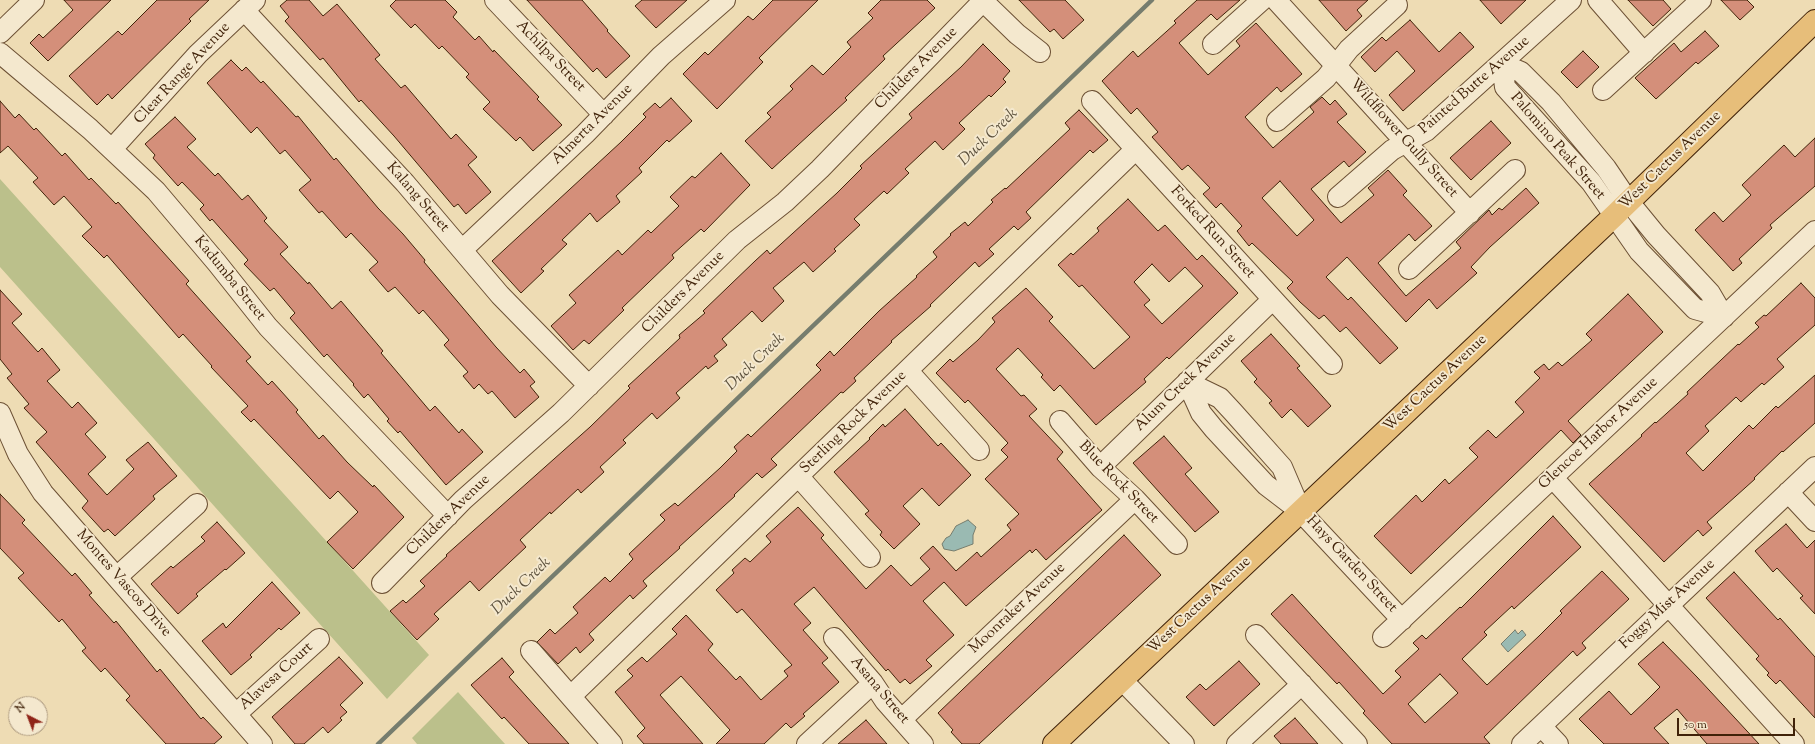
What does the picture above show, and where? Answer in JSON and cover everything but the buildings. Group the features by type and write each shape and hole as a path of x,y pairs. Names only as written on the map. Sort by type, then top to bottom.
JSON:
{"main road":[{"name":"West Cactus Avenue","path":"1054,744 1622,209 1815,21"}],"street":[{"path":"0,33 34,0"},
{"name":"Achilpa Street","path":"495,0 604,115"},
{"name":"Almerta Avenue","path":"462,250 604,115 661,56 724,0"},
{"path":"1213,44 1262,0"},
{"name":"Wildflower Gully Street","path":"1276,0 1470,212"},
{"name":"Painted Butte Avenue","path":"1338,197 1392,150 1426,131 1502,64 1571,0"},
{"path":"1598,0 1644,53"},
{"path":"1603,90 1701,0"},
{"path":"983,1 1017,34 1040,52"},
{"name":"Childers Avenue","path":"382,582 448,516 589,386 737,240 785,202 820,169 983,1"},
{"name":"Kalang Street","path":"250,5 405,182 500,294 589,386"},
{"name":"Clear Range Avenue","path":"112,149 198,54 250,5"},
{"name":"Wildflower Gully Street","path":"1277,121 1326,78 1349,49 1397,5"},
{"name":"Kadumba Street","path":"0,53 112,149 165,202 273,332 448,516"},
{"name":"Palomino Peak Street","path":"1502,64 1521,72 1551,102 1606,168 1622,209"},
{"name":"Palomino Peak Street","path":"1502,64 1505,87 1532,119 1591,182 1622,209 1656,235 1710,293 1724,317"},
{"name":"Forked Run Street","path":"1092,101 1332,364"},
{"path":"1532,119 1551,102"},
{"name":"Sterling Rock Avenue","path":"571,696 799,477 1136,149"},
{"name":"Wildflower Gully Street","path":"1409,269 1515,170"},
{"name":"Glencoe Harbor Avenue","path":"1383,637 1724,317 1811,241"},
{"name":"Alum Creek Avenue","path":"1100,467 1272,300"},
{"path":"908,371 979,450"},
{"path":"1187,382 1220,398 1233,412 1282,468 1300,511"},
{"path":"1187,382 1201,413 1214,429 1266,485 1300,511"},
{"path":"1214,429 1233,412"},
{"name":"Blue Rock Street","path":"1060,421 1100,467 1135,499 1177,544"},
{"name":"Montes Vascos Drive","path":"2,426 43,493 118,576 262,744"},
{"name":"Foggy Mist Avenue","path":"1522,744 1815,467"},
{"path":"799,477 870,557"},
{"path":"1553,478 1794,744"},
{"path":"1788,492 1815,521"},
{"name":"Moonraker Avenue","path":"902,719 1135,499"},
{"path":"118,576 197,504"},
{"name":"Hays Garden Street","path":"1300,511 1402,620"},
{"path":"1256,635 1357,744"},
{"name":"Asana Street","path":"834,638 873,683 885,701 923,744"},
{"name":"Alavesa Court","path":"236,714 319,639"},
{"path":"531,651 612,744"},
{"path":"1122,680 1184,744"},
{"path":"807,744 873,683"},
{"path":"1237,744 1302,684"},
{"path":"1541,726 1558,744"}],"green space":[{"path":"0,179 429,655 387,699 0,267"},
{"path":"458,692 505,744 417,744 412,738"}],"water":[{"path":"968,520 976,527 973,535 973,544 954,551 944,549 942,544 946,538 950,536 956,526"},
{"path":"1515,630 1518,634 1522,630 1526,635 1508,652 1501,644"}],"waterway":[{"name":"Duck Creek","path":"378,744 1152,0"}]}
